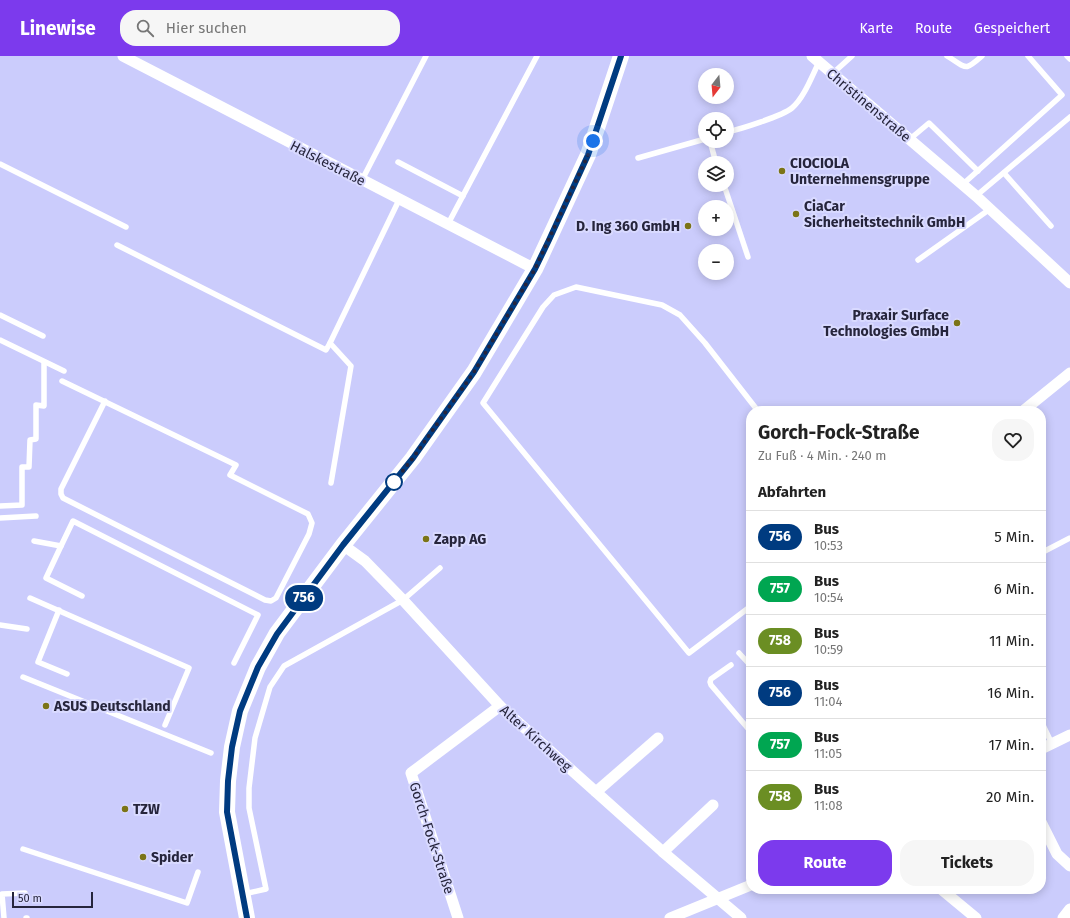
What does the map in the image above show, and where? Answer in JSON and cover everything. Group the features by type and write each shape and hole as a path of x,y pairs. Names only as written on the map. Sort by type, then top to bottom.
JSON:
{"street":[{"name":"Halskestraße","path":"123,56 535,269"},
{"path":"247,918 227,812 228,781 232,747 240,711 258,667 277,634 343,545 413,458 474,372 535,269 588,155 621,56"},
{"name":"Christinenstraße","path":"815,59 976,196 1070,283"},
{"path":"1029,406 1070,373"},
{"name":"Alter Kirchweg","path":"343,545 365,561 403,600 500,706 663,852 741,918"},
{"name":"Gorch-Fock-Straße","path":"458,918 411,773 500,706"},
{"path":"1046,747 1070,735"},
{"path":"596,792 658,738"},
{"path":"663,852 713,805"},
{"path":"1046,832 1057,854 1070,866"},
{"path":"670,918 746,887"},
{"path":"947,894 976,918"},
{"path":"1063,918 1070,909"}],"lane":[{"path":"362,180 426,56"},
{"path":"448,224 537,56"},
{"path":"832,74 852,56"},
{"path":"948,56 966,67 970,67 982,56"},
{"path":"962,185 1062,95 1028,56"},
{"path":"1067,56 1070,59"},
{"path":"734,130 792,108 803,92 815,59"},
{"path":"976,196 1070,117"},
{"path":"910,140 929,123 978,171"},
{"path":"638,158 698,141"},
{"path":"398,162 463,196"},
{"path":"0,164 126,227"},
{"path":"1004,173 1051,226"},
{"path":"726,192 748,257"},
{"path":"118,245 326,350 400,200"},
{"path":"918,260 990,209"},
{"path":"746,610 689,653 483,403 543,307 554,295 576,287 662,305 680,315 705,343 754,406"},
{"path":"0,315 43,336"},
{"path":"0,340 64,371"},
{"path":"330,343 351,366 331,483"},
{"path":"0,506 22,505 22,467 29,467 30,440 36,439 36,405 44,406 44,362"},
{"path":"62,381 105,401 236,464 230,475 308,514 312,523 309,534 276,598 271,601 265,600 63,498 61,489 105,401"},
{"path":"0,518 36,516"},
{"path":"82,596 46,578 73,521 258,615 234,663"},
{"path":"1046,550 1070,538"},
{"path":"34,541 61,546"},
{"path":"243,894 266,889 249,808 254,738 270,687 284,666 403,600 440,568"},
{"path":"30,598 189,668 165,725"},
{"path":"59,610 38,662 67,674"},
{"path":"0,625 27,629"},
{"path":"739,653 746,661"},
{"path":"731,665 711,679 710,682 746,726"},
{"path":"23,677 211,753"},
{"path":"1046,731 1052,744"},
{"path":"23,849 187,903 198,872"},
{"path":"4,918 2,894 25,893"}],"bus line":[{"name":"756","path":"247,918 227,812 228,781 232,747 240,711 258,667 277,634 343,545 413,458 474,372 535,269 549,240 588,155 621,56"}],"place":[{"name":"CIOCIOLA Unternehmensgruppe","path":"782,171"},
{"name":"CiaCar Sicherheitstechnik GmbH","path":"796,214"},
{"name":"D. Ing 360 GmbH","path":"688,226"},
{"name":"Praxair Surface Technologies GmbH","path":"957,323"},
{"name":"Zapp AG","path":"426,539"},
{"name":"ASUS Deutschland","path":"46,706"},
{"name":"TZW","path":"125,809"},
{"name":"Spider","path":"143,857"}],"route":[{"path":"394,482 413,458 474,372 535,269 588,155 593,141"}]}
